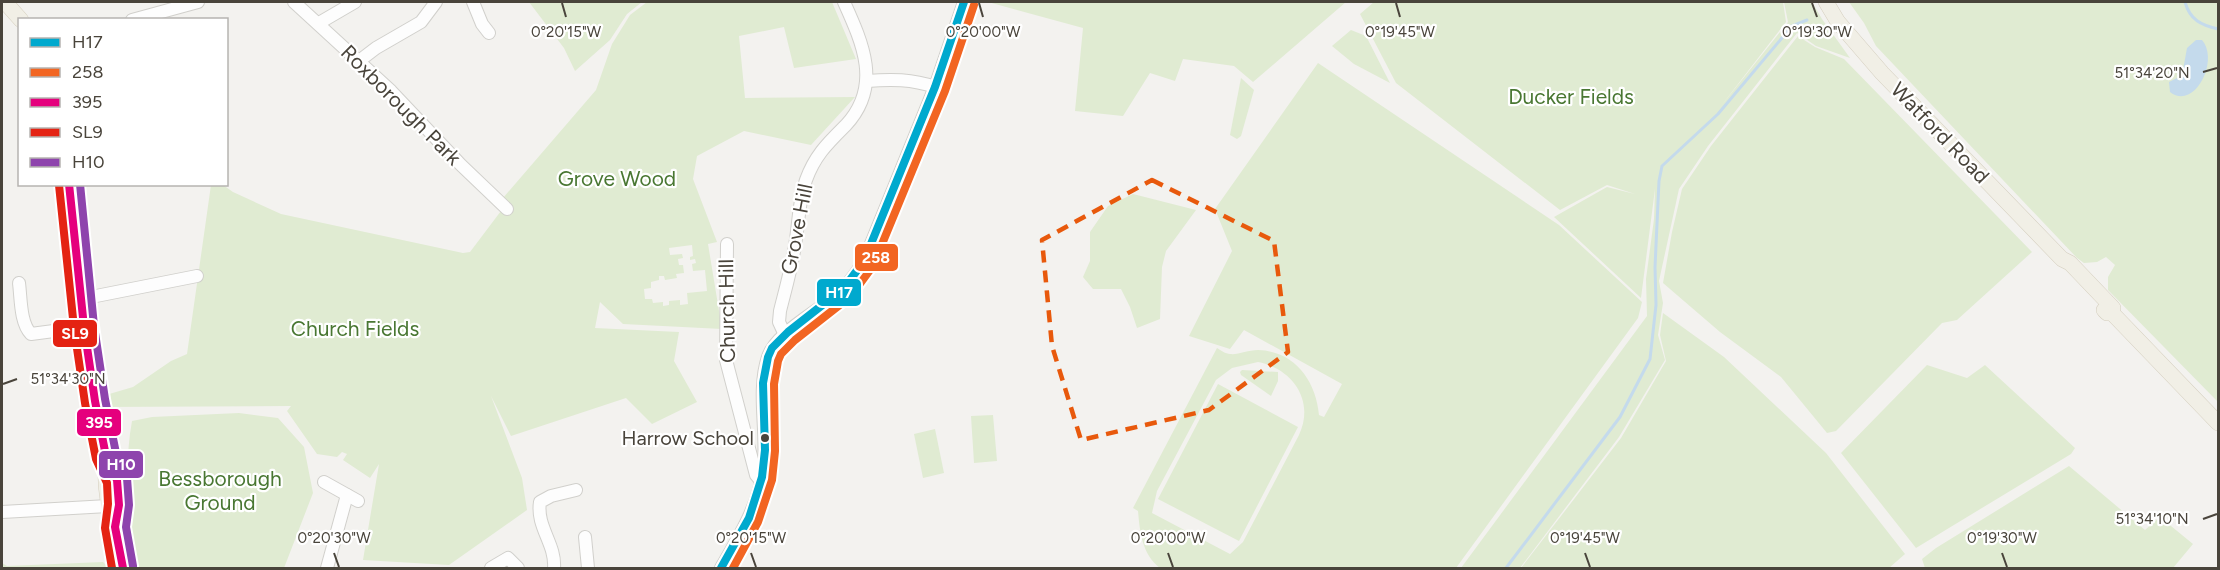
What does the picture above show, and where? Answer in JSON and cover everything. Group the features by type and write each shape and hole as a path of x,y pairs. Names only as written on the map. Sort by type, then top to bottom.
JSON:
{"main road":[{"path":"4,2 19,18"},
{"name":"Watford Road","path":"1826,2 1838,22 1882,73 2062,260 2070,263 2112,308 2112,313 2218,423"},
{"path":"69,186 84,327 95,401 106,456 117,480 119,505 115,526"},
{"path":"106,456 104,482 123,568"}],"street":[{"path":"139,18 198,2"},
{"name":"Roxborough Park","path":"294,2 391,91 461,165 507,209"},
{"path":"318,23 355,2"},
{"path":"359,61 376,48 421,22 436,2"},
{"path":"473,2 482,24 489,33"},
{"name":"Grove Hill","path":"785,334 779,322 780,311 796,240 799,207 805,182 820,151 858,110 865,95 866,65 857,29 844,2"},
{"path":"719,568 747,523 760,482 764,465 765,368 770,352 785,334 836,296 852,279 864,261 935,87 964,2"},
{"path":"867,81 903,80 921,82 935,87"},
{"name":"Church Hill","path":"727,244 726,360 756,475 760,482"},
{"path":"81,299 197,276"},
{"path":"19,283 24,322 31,334 84,327"},
{"path":"324,482 358,501"},
{"path":"554,568 552,548 540,521 540,502 551,496 576,490"},
{"path":"327,568 347,495"},
{"path":"2,512 108,506"},
{"path":"585,537 588,568"},
{"path":"490,568 508,558 518,568"}],"highlighted area":[{"path":"1152,180 1274,241 1288,352 1209,410 1081,440 1052,346 1042,240"}],"green space":[{"path":"529,2 642,2 627,14 610,40 575,71 564,48"},
{"path":"647,2 832,2 856,59 794,68 784,27 739,36 745,98 855,97 811,145 744,131 697,156 693,179 717,242 708,244 722,329 623,324 600,302 595,328 679,332 674,361 697,402 652,424 626,398 511,436 491,396 522,478 527,510 449,565 363,560 379,464 370,478 343,460 347,454 342,452 337,457 317,454 287,411 291,406 100,407 99,397 133,387 171,361 187,354 211,186 224,186 281,214 463,253 470,252 507,203 503,198 596,90 612,44 630,15","holes":["692,245 693,256 690,260 695,259 696,263 692,264 693,271 705,270 707,291 687,293 688,304 680,305 680,300 669,301 669,305 663,306 663,302 653,303 652,299 645,299 644,289 651,288 651,282 659,280 659,276 664,276 665,280 677,278 676,274 684,273 683,265 679,265 678,259 683,258 682,254 670,255 669,248"]},
{"path":"988,2 1346,2 1253,82 1234,66 1183,59 1175,81 1150,73 1123,116 1075,111 1083,28"},
{"name":"Ducker Fields","path":"1374,2 1783,2 1786,22 1721,106 1788,22 1784,2 1812,2 1850,58 1816,46 1797,33 1708,146 1679,189 1659,281 1663,303 1658,335 1665,360 1619,437 1520,568 1461,568 1647,316 1646,279 1654,219 1655,189 1641,298 1554,217 1607,187 1635,194 1607,185 1560,210 1396,83 1360,14"},
{"path":"1849,2 2218,2 2218,402 2108,290 2108,277 2115,265 2106,257 2097,262 2084,263 2077,258 1876,46 1864,23"},
{"path":"1351,30 1366,36 1390,83 1354,64 1332,46"},
{"path":"1798,36 1815,47 1844,59 2032,252 1957,320 1942,323 1836,431 1827,433 1781,377 1720,332 1663,283 1682,189 1711,146"},
{"path":"1318,63 1559,225 1642,302 1638,318 1456,568 1160,568 1146,550 1141,535 1138,511 1133,508 1217,348 1230,354 1254,350 1271,352 1292,362 1308,379 1317,402 1319,415 1324,417 1342,384 1244,330 1230,349 1189,336 1232,251 1215,209","holes":["1258,362 1270,366 1291,379 1298,388 1304,410 1303,422 1299,435 1243,542 1230,554 1152,513 1157,491 1216,380 1232,368"]},
{"path":"1241,78 1254,90 1241,136 1237,139 1230,135"},
{"path":"1133,194 1196,210 1166,251 1162,267 1160,319 1137,328 1121,289 1093,289 1083,277 1090,261 1090,232 1108,206"},
{"path":"1663,313 1724,357 1826,453 1905,554 1889,568 1521,568 1621,438 1666,361 1660,335"},
{"path":"1927,365 1967,378 1985,365 2075,448 2071,454 1916,548 1841,453"},
{"path":"1242,370 1278,372 1278,381 1271,396 1241,375"},
{"path":"1218,384 1298,427 1239,541 1158,499"},
{"name":"Bessborough Ground","path":"239,413 278,418 304,447 313,493 284,568 135,568 129,513 128,476 132,421 152,417"},
{"path":"993,415 997,461 974,463 971,416"},
{"path":"935,429 944,473 923,478 914,434"},
{"path":"2069,466 2145,530 2160,517 2193,544 2173,568 1925,568 1922,559 1936,548"},
{"path":"103,562 106,565 110,563 111,568 2,568 2,563 7,566"}],"water":[{"path":"2196,40 2202,40 2207,49 2206,71 2202,81 2195,89 2188,95 2179,96 2170,92 2169,82 2179,77 2183,70 2187,48"}],"waterway":[{"path":"2185,2 2197,21 2218,29"},
{"path":"1506,568 1620,417 1650,359 1656,305 1655,267 1659,181 1662,166 1718,114 1792,26 1807,20"}],"transit line":[{"name":"H17","path":"721,568 749,518 762,477 765,450 763,383 768,357 772,348 788,332 844,288 864,261 935,87 964,2"},
{"name":"258","path":"733,568 758,522 772,480 775,451 774,384 778,361 781,354 795,340 851,296 873,266 945,91 974,5"},
{"name":"SL9","path":"59,186 74,328 85,403 96,459 107,483 108,504 105,528 112,568"},
{"name":"395","path":"69,186 84,327 95,401 106,456 117,480 119,505 115,527 123,568"},
{"name":"H10","path":"80,186 94,326 105,399 116,453 127,478 129,505 126,527 133,566"}],"place":[{"name":"Harrow School","path":"765,438"}],"park label":[{"name":"Grove Wood","path":"617,179"},
{"name":"Church Fields","path":"355,329"}]}
